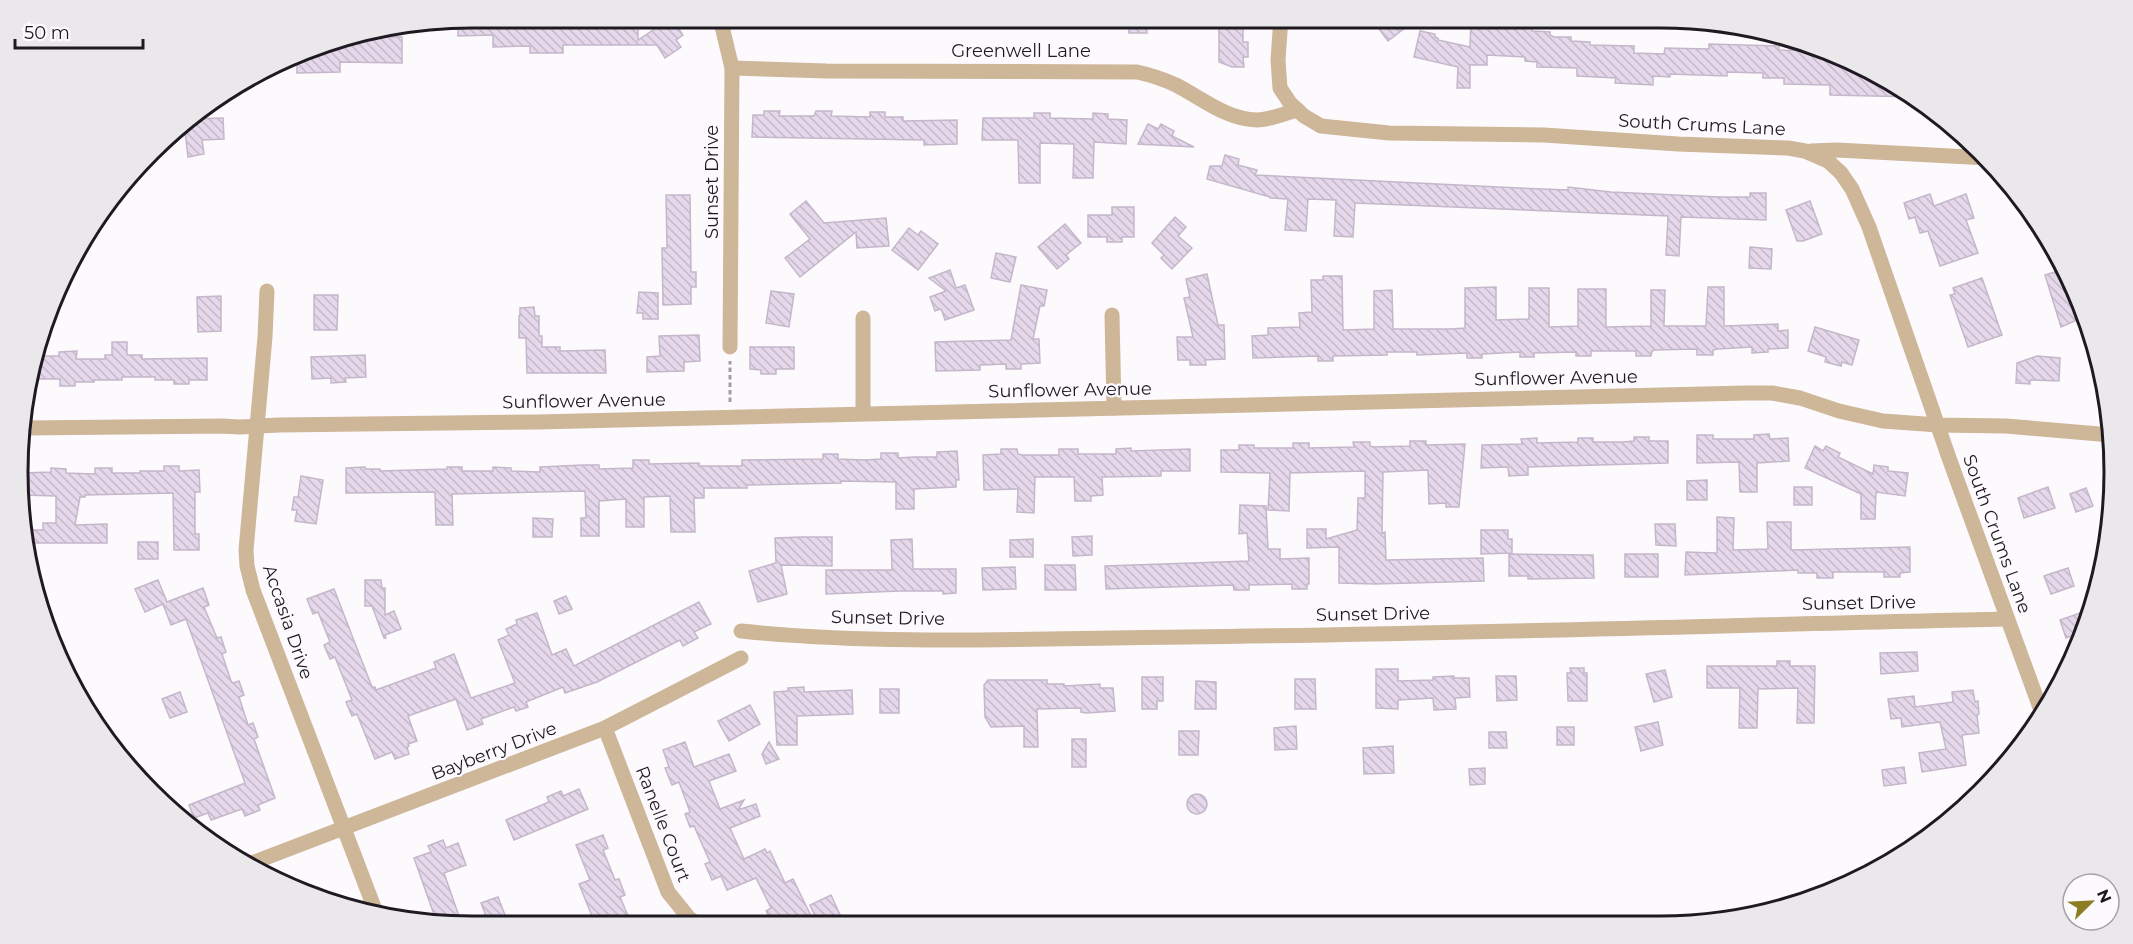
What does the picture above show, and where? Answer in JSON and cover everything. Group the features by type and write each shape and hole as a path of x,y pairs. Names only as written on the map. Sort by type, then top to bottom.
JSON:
{"street":[{"name":"Sunset Drive","path":"722,28 732,68 730,347"},
{"name":"South Crums Lane","path":"1281,28 1280,88 1298,110 1321,126 1432,134 1544,135 1678,144 1788,148 1805,151 1828,161 1841,173 1852,189 1876,244 1938,425 2039,704"},
{"name":"Greenwell Lane","path":"732,68 1127,71 1155,76 1232,115 1254,120 1298,110"},
{"path":"1805,151 1836,150 1974,157"},
{"name":"Accasia Drive","path":"267,291 246,550 247,566 253,590 373,904"},
{"path":"1112,315 1114,408"},
{"path":"863,318 863,413"},
{"name":"Sunflower Avenue","path":"30,429 1772,393 1800,398 1839,411 1883,421 2007,426 2103,434"},
{"name":"Sunset Drive","path":"741,631 856,638 952,639 1304,635 2007,619"},
{"name":"Bayberry Drive","path":"259,861 605,728 741,658"},
{"name":"Ranelle Court","path":"605,728 668,892 687,916"}],"path":[{"path":"730,347 730,416"}],"building":[{"path":"458,28 472,28 638,28 638,40 656,28 678,28 683,35 676,40 681,47 665,58 657,45 563,45 563,53 530,53 530,46 493,47 493,35 458,36"},
{"path":"1129,28 1147,28 1147,33 1129,33"},
{"path":"1219,28 1243,28 1243,42 1248,42 1248,57 1243,57 1244,67 1232,67 1219,62"},
{"path":"1378,28 1405,28 1388,41"},
{"path":"1471,28 1532,28 1532,31 1550,32 1550,35 1554,37 1571,37 1571,41 1590,42 1590,45 1634,46 1634,53 1664,54 1665,48 1709,49 1709,44 1779,46 1779,50 1799,50 1831,62 1897,97 1830,95 1830,85 1784,84 1784,78 1763,78 1763,73 1727,72 1727,76 1670,74 1670,77 1653,76 1653,85 1615,83 1616,78 1577,76 1577,68 1537,67 1537,62 1525,61 1525,57 1487,55 1487,65 1470,65 1470,88 1457,88 1458,67 1414,57 1420,31 1435,34 1438,40 1470,47"},
{"path":"384,37 402,37 402,63 340,62 340,72 297,73 297,64 302,62"},
{"path":"764,111 780,111 779,116 814,116 816,111 832,111 831,116 870,117 870,112 885,112 885,117 903,117 903,121 957,120 957,144 924,145 924,140 752,137 753,115 764,115"},
{"path":"1034,113 1050,113 1050,118 1093,119 1093,113 1108,114 1108,119 1127,120 1126,144 1094,142 1093,178 1073,178 1074,144 1040,143 1040,183 1019,183 1018,140 982,140 983,118 1034,118"},
{"path":"223,118 224,139 202,140 204,154 188,157 185,134 204,119"},
{"path":"1148,124 1158,129 1161,124 1174,131 1172,136 1194,147 1138,144"},
{"path":"1225,155 1239,159 1238,165 1257,170 1255,175 1568,190 1568,187 1611,192 1719,197 1750,197 1750,193 1766,193 1766,220 1681,217 1679,256 1666,255 1668,216 1355,203 1353,237 1334,236 1336,200 1308,199 1306,231 1285,230 1288,199 1270,198 1207,179 1210,166 1222,166"},
{"path":"1930,194 1934,206 1966,194 1974,218 1966,220 1978,253 1940,266 1928,231 1920,233 1915,217 1909,219 1904,203"},
{"path":"666,195 690,195 691,272 696,272 696,287 691,287 691,304 663,305 662,248 667,248"},
{"path":"806,201 824,223 886,218 889,246 857,248 856,232 800,277 785,258 810,239 790,214"},
{"path":"1810,201 1822,234 1797,241 1786,210"},
{"path":"1112,207 1134,207 1134,237 1122,237 1122,242 1107,242 1107,237 1088,237 1088,215 1112,215"},
{"path":"1175,217 1186,227 1178,236 1192,248 1172,269 1161,258 1164,255 1152,243"},
{"path":"1065,224 1081,243 1066,255 1069,259 1057,269 1038,247"},
{"path":"909,228 918,235 921,231 938,244 918,270 892,250"},
{"path":"1750,247 1772,249 1771,269 1749,268"},
{"path":"996,253 1016,257 1010,282 991,278"},
{"path":"950,270 956,288 965,285 974,310 945,320 940,309 935,311 930,297 946,291 929,278"},
{"path":"2057,272 2078,320 2061,327 2045,275"},
{"path":"1207,274 1218,325 1224,325 1225,359 1205,360 1206,365 1190,365 1190,360 1178,360 1177,337 1193,337 1184,298 1190,297 1186,279"},
{"path":"1323,276 1342,276 1343,330 1374,329 1374,291 1392,290 1393,329 1465,328 1465,288 1496,287 1496,320 1529,319 1529,288 1549,288 1549,327 1578,326 1578,289 1606,289 1606,327 1651,326 1651,290 1665,290 1664,326 1706,326 1708,287 1724,287 1724,326 1778,324 1778,331 1788,330 1788,348 1752,353 1752,347 1718,349 1713,350 1713,355 1697,355 1697,349 1655,350 1652,351 1651,356 1636,356 1636,351 1591,351 1591,356 1576,356 1576,352 1534,353 1534,357 1520,357 1520,352 1482,354 1482,358 1467,358 1467,353 1417,355 1417,352 1387,352 1387,355 1333,356 1333,361 1318,361 1318,356 1253,358 1252,336 1268,335 1268,328 1300,327 1299,313 1312,312 1311,280 1323,280"},
{"path":"1982,278 2002,335 1968,347 1950,295 1955,294 1953,288"},
{"path":"1021,285 1047,290 1044,306 1040,306 1033,339 1039,339 1040,363 1021,364 1021,369 1006,369 1006,364 980,365 980,370 936,371 935,342 1011,340"},
{"path":"771,291 794,294 789,327 766,323"},
{"path":"639,292 658,293 658,319 643,319 643,313 637,313"},
{"path":"314,295 338,295 337,330 314,330"},
{"path":"221,296 221,331 198,332 197,297"},
{"path":"534,307 535,316 539,316 539,336 542,336 542,347 560,347 560,351 605,350 606,373 527,373 526,338 519,338 519,316 520,308"},
{"path":"1815,327 1859,340 1852,365 1842,362 1841,366 1825,362 1826,357 1808,351"},
{"path":"699,335 700,361 684,362 684,371 647,372 647,357 660,356 659,336"},
{"path":"112,342 127,342 127,355 142,355 142,359 207,358 207,380 189,380 189,384 174,384 174,380 155,380 155,377 122,377 122,380 94,380 94,382 75,382 75,386 60,386 60,379 38,379 44,356 59,356 59,352 77,351 76,359 105,359 105,355 112,355"},
{"path":"750,347 794,347 794,369 776,369 776,374 761,374 761,370 750,369"},
{"path":"365,355 366,377 345,378 346,382 331,383 331,378 312,379 311,357"},
{"path":"2037,356 2060,358 2059,381 2030,380 2030,384 2016,383 2017,363"},
{"path":"1769,434 1770,439 1788,438 1789,461 1757,463 1757,492 1740,492 1739,462 1697,463 1697,435 1713,435 1713,439 1754,439 1754,435"},
{"path":"1634,437 1649,437 1649,441 1668,441 1668,463 1528,467 1528,475 1509,476 1508,467 1481,468 1482,445 1522,444 1521,439 1537,438 1537,443 1578,442 1578,438 1593,438 1593,442 1622,442 1634,441"},
{"path":"1410,441 1426,441 1426,445 1465,444 1459,507 1446,507 1446,503 1429,504 1428,470 1383,472 1382,533 1385,532 1386,560 1483,558 1484,581 1339,583 1339,547 1307,548 1307,529 1326,529 1326,539 1357,530 1358,498 1365,498 1365,471 1290,473 1289,511 1268,510 1270,473 1221,472 1221,450 1239,450 1239,445 1254,445 1254,448 1293,448 1293,443 1309,443 1309,448 1354,447 1353,442 1370,442 1370,446 1373,447 1410,446"},
{"path":"1815,446 1823,451 1826,446 1840,453 1838,457 1873,474 1874,465 1888,467 1888,471 1908,473 1905,496 1876,492 1875,519 1861,519 1861,494 1805,468"},
{"path":"1131,448 1131,451 1190,449 1190,471 1161,471 1161,476 1102,477 1103,495 1091,496 1091,501 1075,501 1074,477 1035,477 1034,513 1017,512 1018,489 984,490 983,455 1001,454 1001,449 1017,449 1018,454 1022,455 1059,455 1059,449 1078,449 1078,454 1116,454 1116,449"},
{"path":"957,451 959,480 956,480 956,487 914,489 914,509 896,509 896,482 841,481 841,483 747,485 747,488 704,488 704,498 694,498 695,532 671,532 670,496 644,497 644,527 626,527 626,499 599,501 599,536 581,536 581,518 586,518 585,491 452,494 453,525 436,525 435,492 346,493 346,468 365,467 365,469 380,469 380,471 462,467 462,471 493,471 493,467 511,468 511,471 540,472 540,467 583,465 599,465 599,469 633,468 633,460 649,460 649,464 699,463 699,466 742,466 742,460 823,459 823,454 838,454 838,459 864,460 881,459 881,453 898,453 898,458 937,457 937,452"},
{"path":"164,466 179,466 179,471 199,470 200,492 195,492 195,534 199,534 199,550 174,550 173,493 85,495 85,497 80,497 75,525 107,524 107,543 34,543 32,530 43,530 43,523 56,523 56,496 29,495 28,473 51,472 51,468 66,469 66,473 95,474 95,468 112,468 112,473 164,471"},
{"path":"301,476 323,480 316,524 295,521 297,510 292,510 294,497 298,497"},
{"path":"1707,480 1707,500 1687,500 1687,481"},
{"path":"1794,487 1812,487 1812,505 1794,505"},
{"path":"2048,487 2055,508 2024,518 2018,498"},
{"path":"2086,488 2093,506 2076,512 2070,494"},
{"path":"1240,505 1266,506 1268,549 1280,549 1280,559 1309,558 1307,589 1292,589 1292,584 1249,585 1249,590 1234,590 1233,585 1106,589 1105,566 1249,561 1247,533 1239,534"},
{"path":"1717,517 1734,518 1733,550 1768,549 1767,522 1791,522 1791,550 1910,547 1910,572 1900,573 1900,577 1884,577 1884,572 1833,572 1833,578 1817,578 1817,573 1798,573 1798,570 1685,575 1686,552 1717,553"},
{"path":"533,518 553,519 552,537 533,537"},
{"path":"1655,524 1675,524 1676,546 1656,545"},
{"path":"1481,530 1508,530 1508,539 1512,539 1512,553 1481,554"},
{"path":"1092,536 1092,555 1073,556 1072,537"},
{"path":"832,537 832,566 781,565 787,594 758,602 749,571 776,563 775,538"},
{"path":"912,539 913,569 956,569 956,593 900,591 826,594 826,570 892,570 891,540"},
{"path":"1033,539 1033,557 1010,557 1010,540"},
{"path":"138,542 158,542 158,559 138,559"},
{"path":"1509,554 1593,555 1594,578 1528,579 1528,576 1509,576"},
{"path":"1625,554 1658,554 1658,577 1625,577"},
{"path":"1045,565 1075,565 1076,590 1045,590"},
{"path":"1015,567 1016,589 983,590 982,568"},
{"path":"2068,568 2074,586 2051,594 2044,576"},
{"path":"158,580 167,602 203,588 209,605 204,607 217,638 221,637 226,652 222,654 231,681 233,683 239,681 244,695 239,697 248,725 253,723 258,737 254,739 275,798 258,805 260,810 245,816 242,809 211,820 208,813 193,817 189,805 245,783 186,619 171,625 163,604 145,612 135,589"},
{"path":"365,580 381,580 382,588 385,588 385,615 394,611 401,629 385,635 386,638 384,638 372,606 365,606"},
{"path":"334,589 372,687 376,690 436,668 434,662 454,654 471,698 515,683 498,640 509,635 506,629 517,624 516,620 537,613 552,655 566,649 574,666 699,602 711,624 694,632 698,638 683,646 680,640 597,682 565,693 563,687 526,702 528,707 516,711 514,707 481,719 483,724 467,730 456,699 408,716 417,741 408,744 409,754 395,759 392,752 375,759 357,714 352,716 346,702 352,700 335,657 330,659 324,645 330,642 318,612 313,614 307,599"},
{"path":"566,596 572,609 559,614 554,601"},
{"path":"2082,613 2074,635 2066,638 2060,620"},
{"path":"1917,652 1918,671 1881,674 1880,653"},
{"path":"1777,661 1790,661 1790,666 1815,666 1814,723 1797,723 1798,688 1758,689 1757,728 1739,728 1740,688 1707,688 1707,666 1777,666"},
{"path":"1570,668 1584,668 1584,673 1587,673 1587,701 1568,701 1567,673 1571,673"},
{"path":"1376,669 1398,669 1398,681 1433,680 1433,677 1454,676 1454,678 1469,678 1470,697 1455,698 1456,709 1434,710 1433,698 1398,700 1398,709 1376,708"},
{"path":"1665,670 1672,697 1654,702 1646,674"},
{"path":"1496,676 1516,676 1517,700 1497,701"},
{"path":"1142,677 1163,677 1163,701 1157,701 1157,709 1142,709"},
{"path":"1295,679 1315,679 1316,709 1295,709"},
{"path":"988,680 1047,680 1047,684 1064,684 1064,686 1100,684 1100,688 1113,688 1115,711 1087,713 1081,712 1081,708 1037,709 1038,747 1024,747 1024,726 991,727 985,717 984,685"},
{"path":"1196,681 1216,682 1216,709 1195,709"},
{"path":"804,687 804,692 852,690 853,714 797,716 797,745 777,745 774,692"},
{"path":"880,689 899,689 899,713 880,713"},
{"path":"1973,690 1975,702 1978,701 1979,733 1962,735 1966,765 1922,772 1919,753 1946,749 1940,722 1902,727 1901,718 1891,719 1888,699 1914,696 1915,707 1953,702 1952,692"},
{"path":"180,692 187,712 170,718 162,699"},
{"path":"750,705 760,724 729,741 718,721"},
{"path":"1658,722 1663,745 1641,751 1635,727"},
{"path":"1296,726 1297,749 1275,750 1274,728"},
{"path":"1557,727 1574,727 1574,745 1557,745"},
{"path":"1179,731 1199,731 1198,755 1179,755"},
{"path":"1489,732 1506,732 1507,748 1489,748"},
{"path":"1072,739 1086,739 1086,767 1072,767"},
{"path":"685,742 694,767 729,754 736,771 709,781 720,809 744,800 738,810 756,804 760,816 730,828 744,859 765,849 767,853 770,851 785,883 793,879 811,916 769,916 766,911 771,908 756,878 727,890 721,876 712,880 705,864 710,862 694,826 690,827 685,814 690,812 679,782 672,785 665,768 669,767 663,750"},
{"path":"769,742 779,759 766,764 762,754"},
{"path":"1393,746 1394,773 1364,774 1363,748"},
{"path":"1904,767 1906,783 1884,786 1882,770"},
{"path":"1485,768 1485,784 1470,785 1469,769"},
{"path":"579,789 588,809 514,840 506,820 549,802 547,797 561,791 563,796"},
{"path":"1197,794 1204,797 1207,804 1204,811 1197,814 1190,811 1187,804 1190,797"},
{"path":"603,835 608,848 603,850 615,880 619,879 625,895 620,897 628,916 592,916 579,884 590,880 576,845"},
{"path":"443,840 446,848 458,843 466,865 444,873 459,916 434,914 414,858 431,852 428,846"},
{"path":"831,895 841,916 815,916 810,905"},
{"path":"498,897 505,915 486,916 481,903"}]}
